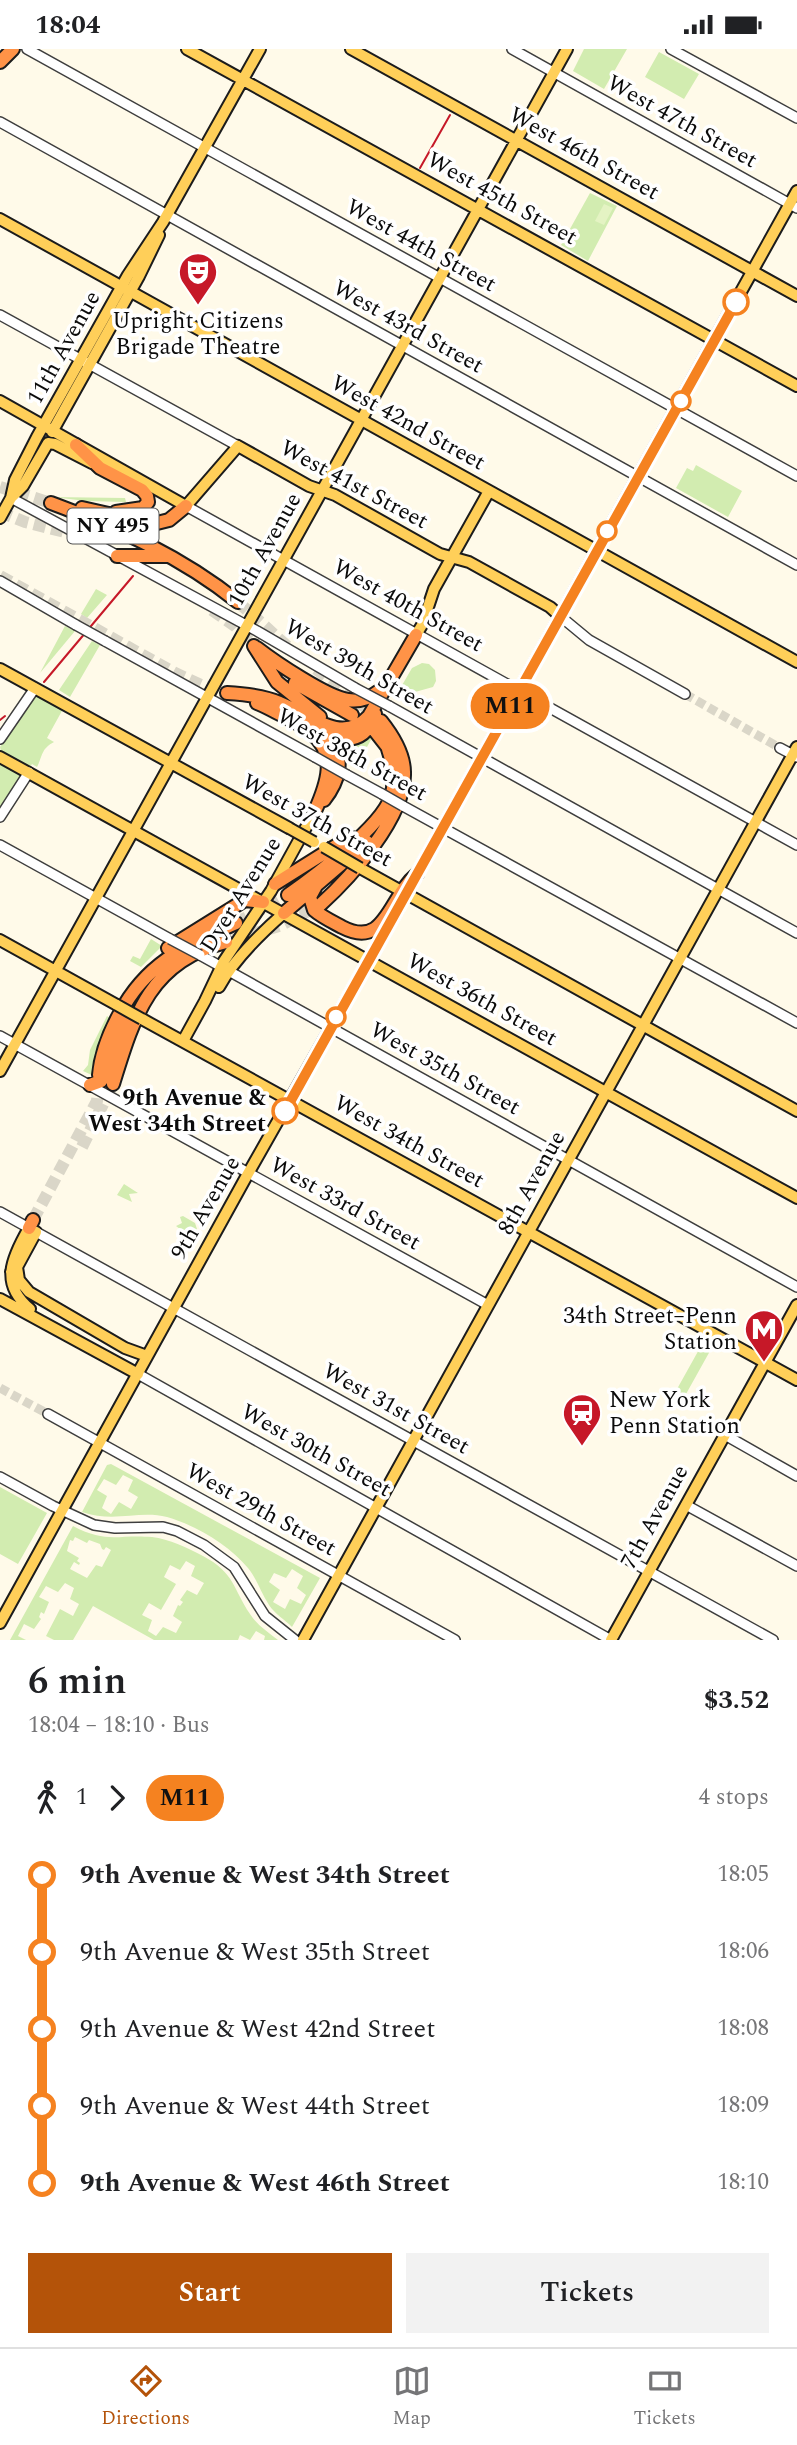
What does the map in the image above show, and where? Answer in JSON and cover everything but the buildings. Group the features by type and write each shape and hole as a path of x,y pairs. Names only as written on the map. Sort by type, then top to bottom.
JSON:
{"highway":[{"path":"0,62 13,49"},
{"path":"76,445 100,468 142,490 148,499 147,504 140,510 109,513"},
{"name":"NY 495","path":"109,513 51,503 109,524 171,557 238,602"},
{"path":"109,513 135,522 153,524 169,520 186,506"},
{"path":"117,556 171,557"},
{"path":"384,702 361,723 336,729 320,725 278,702 227,692 267,707 330,738 346,740 365,733 373,721 384,702 387,685 416,635"},
{"path":"254,646 289,670 342,699 351,701 369,698 387,685"},
{"path":"254,646 284,689 326,720 339,723 355,720 384,702"},
{"path":"254,646 283,677 352,715"},
{"path":"300,725 321,742 328,758 328,774 315,811"},
{"path":"320,905 372,846 400,800 403,787 404,768 400,753 378,726 399,765 403,787"},
{"path":"315,811 335,785 339,773 339,754 330,738"},
{"path":"288,895 383,814 392,795 394,778 388,748"},
{"path":"284,913 362,847 391,816"},
{"path":"275,884 369,827"},
{"path":"316,886 310,897 314,910 351,931 371,933 378,928 417,874"},
{"path":"161,970 126,1015 104,1078 94,1080 107,1038 145,969 172,945 243,901 249,899 263,902"},
{"path":"110,1089 108,1079 129,1018 145,990 182,949 236,923"},
{"path":"131,993 161,970 190,954 226,941"}],"main road":[{"name":"West 45th Street","path":"187,49 797,386"},
{"name":"11th Avenue","path":"11,498 15,480 49,434 148,243 165,219 260,49"},
{"name":"West 46th Street","path":"351,49 797,296"},
{"name":"10th Avenue","path":"0,1071 567,49"},
{"path":"417,874 752,272 793,206 797,191"},
{"name":"West 42nd Street","path":"0,219 797,662"},
{"name":"West 40th Street","path":"0,401 100,468"},
{"name":"11th Avenue","path":"0,518 11,498 23,486 49,434"},
{"name":"West 40th Street","path":"49,434 76,445 186,506"},
{"path":"186,506 238,446"},
{"name":"West 41st Street","path":"238,446 440,554 469,562 550,607 560,616"},
{"path":"416,635 429,599 489,491"},
{"name":"West 37th Street","path":"0,669 797,1111"},
{"name":"8th Avenue","path":"303,1640 755,822 796,753"},
{"name":"West 36th Street","path":"0,757 797,1198"},
{"name":"Dyer Avenue","path":"183,1041 315,811"},
{"name":"9th Avenue","path":"0,1623 291,1100 403,892"},
{"name":"Dyer Avenue","path":"225,969 284,913"},
{"name":"West 34th Street","path":"0,940 797,1380"},
{"path":"34,1226 17,1267 19,1280 26,1290 125,1348 147,1356"},
{"path":"3,1274 34,1226"},
{"path":"3,1274 17,1267"},
{"path":"3,1274 16,1299 68,1334"},
{"name":"West 30th Street","path":"0,1299 138,1374"},
{"name":"7th Avenue","path":"611,1640 797,1305"}],"street":[{"name":"West 44th Street","path":"27,49 797,476"},
{"name":"West 47th Street","path":"512,49 793,206"},
{"path":"671,49 797,118"},
{"name":"West 43rd Street","path":"0,122 165,219 402,345 797,565"},
{"name":"West 41st Street","path":"0,316 238,446"},
{"name":"West 39th Street","path":"11,498 247,626 797,933"},
{"name":"West 40th Street","path":"186,506 797,845"},
{"name":"West 38th Street","path":"0,581 797,1023"},
{"name":"West 41st Street","path":"560,616 589,640 685,694"},
{"path":"0,739 36,688"},
{"path":"780,748 796,753"},
{"path":"0,817 29,772"},
{"name":"West 35th Street","path":"0,845 797,1287"},
{"name":"West 33rd Street","path":"0,1036 94,1080 249,1173 488,1305"},
{"name":"West 31st Street","path":"0,1212 34,1226 174,1308 773,1640"},
{"name":"West 30th Street","path":"138,1374 611,1640"},
{"name":"West 29th Street","path":"48,1414 455,1640"},
{"path":"724,1435 797,1476"},
{"path":"0,1477 62,1510 103,1527 163,1527 193,1539 234,1567 264,1616 295,1640"},
{"path":"686,1505 797,1566"}],"green space":[{"path":"584,49 627,49 604,89 573,71"},
{"path":"659,52 699,74 684,99 645,77"},
{"path":"590,193 617,206 588,261 561,245"},
{"path":"604,204 613,208 604,225 595,221"},
{"path":"696,465 742,491 728,517 676,488 687,468 693,471"},
{"path":"52,497 125,498 126,502 86,501"},
{"path":"49,508 111,537 107,537 107,540"},
{"path":"96,589 107,595 87,618 81,614"},
{"path":"65,626 75,631 40,673"},
{"path":"92,641 100,645 70,697 59,690"},
{"path":"422,663 429,664 435,670 436,681 433,687 415,692 401,687 412,668"},
{"path":"39,696 63,709 47,738 54,742 44,750 37,767 32,764 30,767 1,751 0,747 35,697"},
{"path":"383,714 356,767 348,762 345,747 367,737"},
{"path":"0,763 20,776 0,809"},
{"path":"151,939 162,946 141,967 130,961 133,956 140,959"},
{"path":"107,1016 110,1018 94,1076 83,1071 88,1065 90,1050"},
{"path":"124,1184 138,1193 129,1194 132,1202 117,1195"},
{"path":"180,1217 195,1223 195,1232 185,1233 176,1226 182,1223"},
{"path":"701,1346 710,1351 681,1403 672,1398"},
{"path":"111,1464 320,1578 292,1627 271,1608 251,1572 240,1560 200,1531 157,1515 116,1517 82,1512 107,1465","holes":["123,1475 133,1480 128,1491 138,1497 131,1509 119,1502 111,1514 102,1508 107,1496 97,1490 104,1479 116,1485","292,1569 303,1576 297,1588 306,1595 301,1604 290,1599 285,1609 273,1602 280,1590 269,1582 274,1573 286,1578"]},
{"path":"0,1487 47,1513 18,1564 0,1554"},
{"path":"73,1526 104,1537 158,1538 178,1544 214,1562 232,1582 253,1618 278,1640 264,1640 265,1636 256,1631 250,1640 240,1635 238,1640 154,1640 93,1606 73,1640 54,1640 46,1636 60,1609 73,1616 79,1604 70,1599 74,1588 65,1583 58,1592 46,1586 39,1597 49,1602 44,1614 41,1612 41,1619 34,1629 24,1624 18,1636 26,1640 10,1640","holes":["75,1537 87,1543 89,1540 100,1544 104,1550 106,1547 111,1550 102,1567 96,1565 87,1578 70,1569 74,1562 79,1565 80,1563 77,1561 79,1558 67,1551 70,1540 73,1541","186,1561 195,1566 191,1576 204,1583 197,1595 187,1590 180,1600 183,1602 178,1605 173,1616 182,1622 176,1633 163,1627 156,1636 148,1631 152,1620 142,1615 149,1603 161,1610 176,1584 164,1577 170,1565 180,1570"]}],"tunnel":[{"path":"0,487 51,503"},
{"path":"0,512 25,522 73,534"},
{"path":"0,576 175,673 227,693"},
{"path":"238,602 288,647"},
{"path":"212,610 235,626 254,646"},
{"path":"316,669 379,718"},
{"path":"685,694 780,748"},
{"path":"236,923 288,895"},
{"path":"233,940 279,926 320,905"},
{"path":"33,1220 97,1101 99,1078"},
{"path":"82,1147 113,1084"},
{"path":"0,1388 48,1414"}],"railway":[{"path":"420,168 450,115"},
{"path":"44,682 133,576"},
{"path":"0,720 5,716"}],"bus line":[{"name":"M11","path":"285,1111 736,302"}],"place":[{"name":"Upright Citizens Brigade Theatre","path":"198,306"},
{"name":"9th Avenue & West 34th Street","path":"285,1111"},
{"name":"34th Street–Penn Station","path":"764,1363"},
{"name":"New York Penn Station","path":"582,1447"}]}
